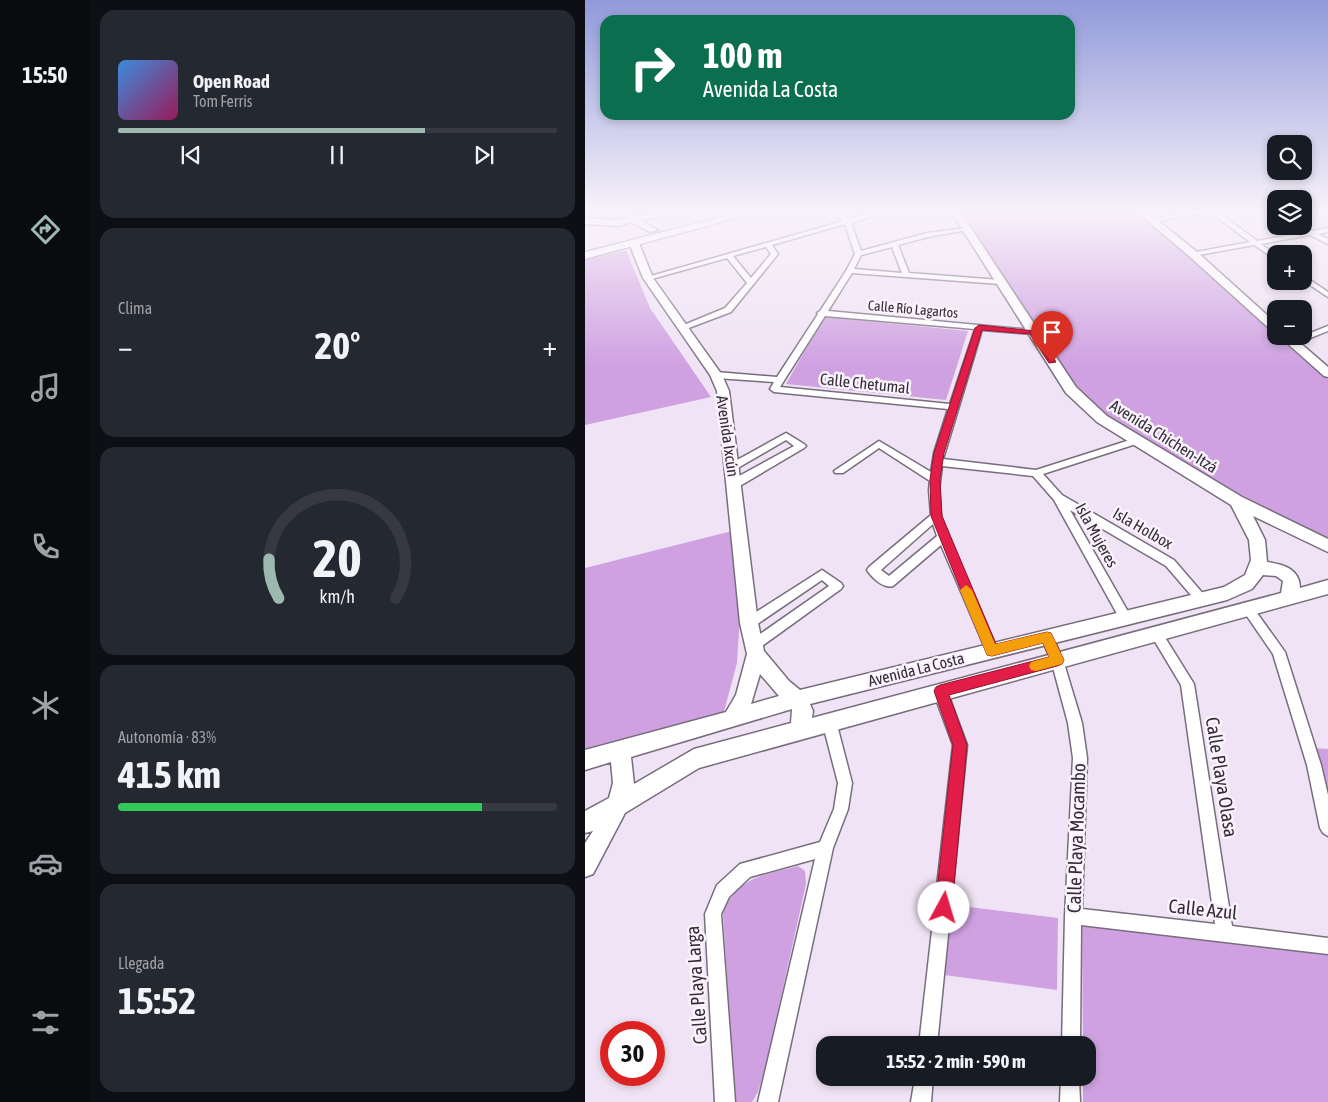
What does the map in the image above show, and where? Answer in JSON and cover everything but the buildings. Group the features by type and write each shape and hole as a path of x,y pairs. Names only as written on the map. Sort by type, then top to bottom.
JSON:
{"main road":[{"name":"Avenida Chichen-Itzá","path":"986,261 1071,390 1102,419 1237,502 1328,546"},
{"path":"1201,261 1267,320"},
{"path":"1295,345 1328,373"},
{"path":"1237,502 1256,534 1261,560 1257,568 1277,569 1289,576 1292,591 1288,597"},
{"name":"Avenida La Costa","path":"585,760 619,752 797,699 1227,593 1250,581 1257,568"},
{"name":"Avenida La Costa","path":"585,822 618,805 694,759 940,691 1157,635 1328,587"},
{"name":"Avenida Ixcún","path":"755,649 782,687 797,699"},
{"name":"Avenida Ixcún","path":"733,718 745,697 755,649"},
{"path":"797,699 803,711 800,729"},
{"path":"618,805 625,777 619,752"}],"street":[{"name":"Avenida Ixcún","path":"641,261 648,278 716,375 723,391 749,623 755,649"},
{"path":"648,278 706,261"},
{"path":"733,261 751,283"},
{"path":"683,327 728,310 769,261"},
{"path":"716,375 780,380 855,261"},
{"path":"901,261 907,276"},
{"path":"850,271 1000,282"},
{"path":"1312,284 1328,295"},
{"name":"Calle Río Lagartos","path":"821,313 1032,332"},
{"path":"979,328 953,407 937,462 935,479 937,516 943,537 992,651"},
{"path":"1312,332 1328,328"},
{"name":"Calle Chetumal","path":"780,380 774,389 953,407"},
{"path":"732,467 786,436 801,446 734,484"},
{"path":"937,462 1036,473 1136,441"},
{"path":"839,471 879,444 935,479"},
{"name":"Isla Mujeres","path":"1036,473 1058,498 1125,617"},
{"name":"Isla Holbox","path":"1058,498 1170,562 1201,600"},
{"path":"937,516 873,570 889,583 943,537"},
{"path":"749,623 822,574 837,586 755,649"},
{"path":"1248,609 1279,652 1314,765 1328,828"},
{"name":"Calle Playa Olasa","path":"1157,635 1187,684 1225,933"},
{"name":"Calle Playa Mocambo","path":"1047,637 1057,660 1075,723 1080,758 1073,916 1071,1036"},
{"path":"928,1036 960,745 940,691"},
{"path":"768,1102 825,848 841,809 845,784 829,721"},
{"path":"586,863 618,805"},
{"name":"Calle Playa Larga","path":"725,1102 713,914 723,891 746,870 825,848"},
{"name":"Calle Azul","path":"1073,916 1328,946"},
{"path":"921,1102 923,1086"},
{"path":"1070,1086 1070,1102"}],"shaded area":[{"path":"585,261 631,261 650,308 711,397 585,425"},
{"path":"994,261 1196,261 1267,328 1267,345 1287,345 1328,379 1328,542 1238,498 1111,418 1076,389"},
{"path":"824,317 968,331 946,400 786,384"},
{"path":"732,531 740,616 737,663 722,719 585,750 585,568"},
{"path":"1314,748 1328,749 1328,804"},
{"path":"798,866 805,871 806,884 765,1069 758,1092 752,1102 735,1102 723,914 735,892 743,885 763,875"},
{"path":"952,905 1058,918 1057,990 944,975"},
{"path":"1082,922 1328,946 1328,1102 1083,1102 1083,1086 1096,1086 1096,1036 1083,1036"}],"slow traffic":[{"path":"966,590 992,651 1047,637 1057,660 1036,666"}],"route":[{"path":"944,908 955,814 960,745 940,691 1057,660 1047,637 992,651 943,537 937,516 935,479 939,453 979,328 1032,332 1052,362"}]}
